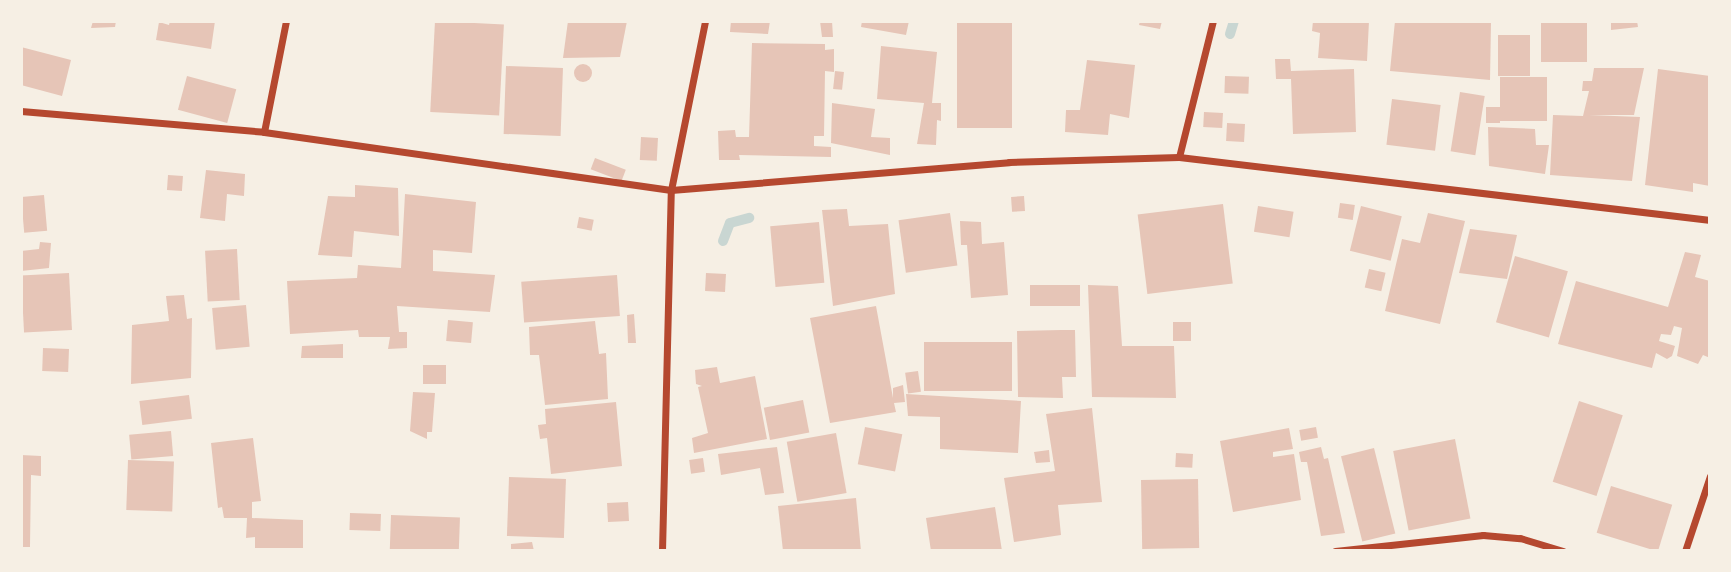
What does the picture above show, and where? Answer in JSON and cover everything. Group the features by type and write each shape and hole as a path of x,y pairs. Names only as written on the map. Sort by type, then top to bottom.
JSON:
{"street":[{"path":"264,132 286,21"},
{"path":"662,551 671,190 705,21"},
{"path":"1179,157 1213,21"},
{"path":"21,111 264,132 671,190 1009,162 1179,157 1710,220"},
{"path":"1685,551 1710,476"},
{"path":"1335,551 1483,534 1520,538 1563,551"}],"building":[{"path":"93,21 116,21 115,27 91,28"},
{"path":"170,21 215,21 211,49 156,40 159,22 169,25"},
{"path":"435,21 504,25 499,115 430,112"},
{"path":"568,21 627,21 620,57 563,58"},
{"path":"731,21 770,21 768,34 730,32"},
{"path":"820,21 832,21 833,37 822,37"},
{"path":"862,21 909,21 906,35 861,27"},
{"path":"957,21 1012,21 1012,128 957,128"},
{"path":"1140,21 1162,21 1160,29 1139,25"},
{"path":"1313,21 1369,21 1367,61 1318,58 1320,33 1312,31"},
{"path":"1395,21 1491,21 1490,80 1390,71"},
{"path":"1541,21 1587,21 1587,62 1541,62"},
{"path":"1611,21 1637,21 1638,27 1611,30"},
{"path":"1498,35 1530,35 1530,76 1498,76"},
{"path":"752,43 825,44 825,50 834,49 834,72 825,71 824,136 814,136 814,146 831,147 831,157 739,155 740,160 719,160 718,131 735,130 736,137 749,137"},
{"path":"881,46 937,52 932,103 941,103 941,121 937,120 936,145 917,144 924,103 877,99"},
{"path":"21,47 71,60 62,96 21,85"},
{"path":"1275,59 1290,59 1291,71 1354,69 1356,132 1293,134 1291,79 1276,79"},
{"path":"1087,60 1135,65 1129,118 1110,114 1108,135 1065,132 1066,110 1080,110"},
{"path":"579,64 587,64 592,73 590,80 579,82 574,77 574,69"},
{"path":"506,66 563,68 561,136 504,134"},
{"path":"1594,68 1644,68 1634,115 1589,115 1640,117 1632,181 1550,175 1553,115 1583,116 1589,91 1582,91 1583,81 1592,81"},
{"path":"1658,69 1710,76 1710,186 1693,183 1693,192 1645,185"},
{"path":"835,71 844,72 842,90 833,89"},
{"path":"187,76 236,89 227,123 178,110"},
{"path":"1225,76 1249,77 1248,94 1224,93"},
{"path":"1500,77 1547,77 1547,121 1500,121"},
{"path":"1460,92 1485,96 1475,155 1451,151"},
{"path":"1392,99 1441,105 1435,151 1386,145"},
{"path":"832,103 875,109 871,137 890,138 890,155 831,143"},
{"path":"1486,107 1500,107 1500,123 1486,123"},
{"path":"1204,112 1223,113 1222,128 1203,127"},
{"path":"1227,123 1245,124 1244,142 1226,141"},
{"path":"1488,127 1535,129 1536,145 1549,145 1545,174 1489,166"},
{"path":"641,137 658,138 657,161 640,160"},
{"path":"595,158 626,170 622,181 591,169"},
{"path":"206,170 245,174 244,196 227,194 225,221 200,218"},
{"path":"168,175 183,176 182,191 167,190"},
{"path":"355,185 398,188 399,236 354,231 352,257 318,255 328,196 355,197"},
{"path":"405,194 476,202 472,253 433,250 433,271 495,275 490,312 397,306 399,332 407,332 407,348 388,349 390,337 359,337 358,330 290,334 287,281 357,278 358,265 401,268"},
{"path":"44,195 47,231 24,233 21,197"},
{"path":"1024,196 1025,211 1012,212 1011,197"},
{"path":"1340,203 1355,205 1353,220 1338,218"},
{"path":"1223,204 1233,283 1147,294 1138,214"},
{"path":"1258,206 1294,212 1289,237 1254,232"},
{"path":"1361,206 1402,216 1391,261 1350,251"},
{"path":"847,209 849,226 888,224 895,294 833,306 822,210"},
{"path":"950,213 957,265 906,273 899,220"},
{"path":"1428,213 1465,221 1440,324 1385,311 1402,239 1420,243"},
{"path":"579,217 594,220 592,231 577,228"},
{"path":"960,221 981,222 982,244 1004,242 1008,295 971,298 967,245 961,245"},
{"path":"819,222 824,283 776,287 770,226"},
{"path":"1470,229 1517,235 1507,279 1459,273"},
{"path":"40,242 51,243 49,268 21,271 21,251 39,249"},
{"path":"237,249 240,300 208,302 205,251"},
{"path":"1685,252 1701,255 1695,277 1710,281 1710,358 1703,355 1698,364 1677,356 1682,328 1674,326 1671,335 1661,334 1659,341 1675,346 1672,356 1667,359 1656,353 1652,368 1558,344 1576,281 1668,307"},
{"path":"1515,256 1568,271 1549,337 1496,322"},
{"path":"1369,269 1386,273 1381,291 1365,288"},
{"path":"69,273 72,330 24,332 21,276"},
{"path":"706,273 726,274 725,292 705,291"},
{"path":"617,275 620,316 524,323 521,282"},
{"path":"1030,285 1080,285 1080,306 1030,306"},
{"path":"1088,285 1118,286 1122,346 1174,346 1176,398 1092,397"},
{"path":"184,295 187,319 192,318 191,378 131,384 132,325 169,321 166,296"},
{"path":"246,305 250,347 216,350 212,308"},
{"path":"876,306 893,398 893,388 903,385 905,402 894,403 896,412 830,423 810,318"},
{"path":"634,314 636,343 628,343 627,315"},
{"path":"448,320 473,322 471,343 446,341"},
{"path":"595,321 599,354 606,353 608,399 545,405 539,355 530,355 529,327"},
{"path":"1173,322 1191,322 1191,341 1173,341"},
{"path":"1075,330 1076,377 1062,377 1063,398 1018,397 1017,331"},
{"path":"924,342 1012,342 1012,391 924,391"},
{"path":"343,344 343,358 301,358 302,346"},
{"path":"43,348 69,349 68,372 42,371"},
{"path":"423,365 446,365 446,384 423,384"},
{"path":"717,367 720,383 755,376 767,439 694,453 692,438 708,433 698,387 702,386 696,384 695,370"},
{"path":"918,371 921,392 908,394 905,373"},
{"path":"413,392 435,393 432,432 427,432 427,439 410,431"},
{"path":"906,394 1021,401 1018,453 940,449 940,417 908,416"},
{"path":"189,395 192,419 142,425 139,401"},
{"path":"803,400 809,432 770,440 764,408"},
{"path":"1579,401 1623,415 1596,496 1553,482"},
{"path":"616,402 622,466 551,474 547,438 540,439 538,425 546,424 545,409"},
{"path":"1092,408 1102,502 1058,505 1061,535 1014,542 1004,478 1055,471 1046,414"},
{"path":"865,427 902,434 895,472 858,464"},
{"path":"1316,427 1318,438 1301,441 1299,430"},
{"path":"1289,428 1293,449 1273,452 1273,457 1294,454 1301,500 1233,512 1220,441"},
{"path":"171,431 173,456 131,460 129,435"},
{"path":"836,433 847,493 797,502 787,442"},
{"path":"253,438 261,501 252,502 252,518 303,520 303,548 255,548 255,537 246,538 247,518 224,518 222,507 218,508 211,443"},
{"path":"1455,439 1470,519 1409,531 1393,451"},
{"path":"777,447 784,493 765,495 760,468 721,475 718,454"},
{"path":"1321,447 1324,459 1328,458 1345,533 1321,536 1307,462 1301,462 1299,452"},
{"path":"1374,448 1395,533 1362,542 1341,456"},
{"path":"1049,450 1050,462 1036,463 1034,452"},
{"path":"1176,453 1193,454 1192,468 1175,467"},
{"path":"21,455 41,456 41,476 31,475 30,547 21,547"},
{"path":"703,458 705,472 691,474 689,460"},
{"path":"128,460 174,462 172,512 126,510"},
{"path":"509,477 566,479 564,538 507,536"},
{"path":"1198,479 1199,548 1142,549 1141,480"},
{"path":"1611,486 1672,505 1658,551 1597,533"},
{"path":"856,498 861,551 783,551 778,506"},
{"path":"628,502 629,521 608,522 607,503"},
{"path":"995,507 1002,551 931,551 926,518"},
{"path":"350,513 381,514 380,531 349,530"},
{"path":"391,515 460,517 459,551 390,551"},
{"path":"532,542 534,551 511,551 511,544"}],"waterway":[{"path":"1230,34 1234,21"},
{"path":"723,241 730,223 749,218"}]}
